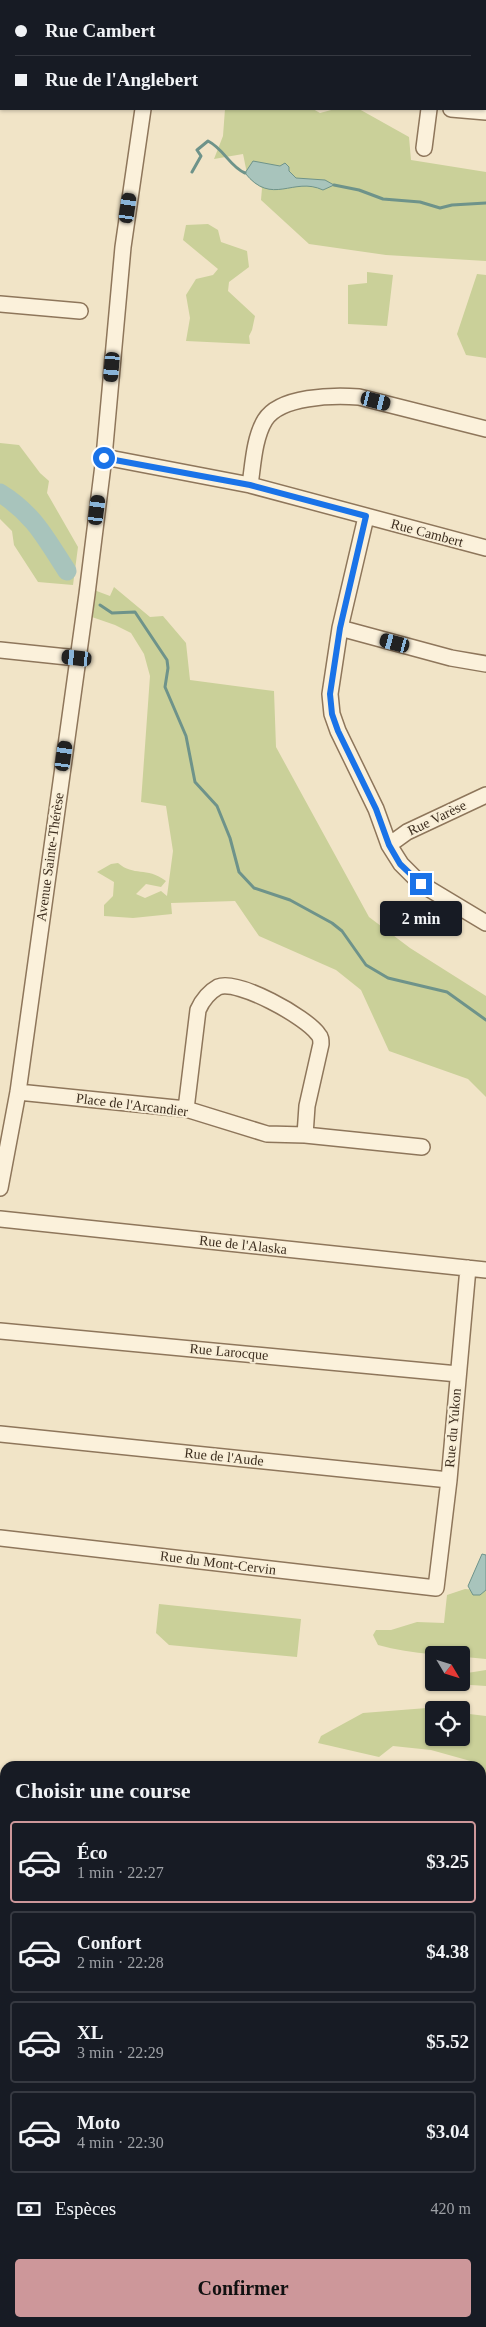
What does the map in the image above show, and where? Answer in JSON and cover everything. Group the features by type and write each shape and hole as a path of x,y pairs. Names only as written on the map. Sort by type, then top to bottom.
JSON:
{"street":[{"name":"Avenue Sainte-Thérèse","path":"0,1188 18,1092 104,458 123,247 143,110"},
{"path":"424,148 429,110"},
{"path":"463,110 486,112"},
{"path":"0,304 80,311"},
{"path":"250,485 257,444 264,421 277,408 295,402 342,396 359,397 486,429"},
{"name":"Rue Cambert","path":"104,458 250,485 486,548"},
{"path":"366,516 340,628 330,694 332,714 338,731 376,809 389,845 400,864 421,884 486,923"},
{"path":"340,628 451,658 486,664"},
{"path":"0,650 77,658"},
{"name":"Rue Varèse","path":"389,845 407,832 486,795"},
{"path":"186,1109 198,1010 202,1001 211,992 219,987 232,986 251,992 284,1009 315,1030 320,1036 321,1044 307,1106 305,1135"},
{"name":"Place de l'Arcandier","path":"18,1092 186,1109 267,1134 305,1135 422,1147"},
{"name":"Rue de l'Alaska","path":"0,1220 486,1270"},
{"name":"Rue du Yukon","path":"436,1588 449,1480 468,1268"},
{"name":"Rue Larocque","path":"0,1331 458,1374"},
{"name":"Rue de l'Aude","path":"0,1434 449,1480"},
{"name":"Rue du Mont-Cervin","path":"0,1538 436,1588"}],"green space":[{"path":"225,110 315,110 320,113 331,110 361,110 409,137 411,160 486,172 486,261 386,255 309,244 261,200 262,188 252,181 246,170 243,154 214,159 223,136"},
{"path":"208,224 218,230 221,242 247,251 249,267 229,282 228,291 255,316 249,336 250,344 186,341 190,318 186,295 196,279 213,275 218,269 183,240 186,225"},
{"path":"367,272 393,275 387,326 348,324 348,285 367,283"},
{"path":"477,274 486,275 486,358 466,355 457,334"},
{"path":"0,443 19,445 40,473 49,481 47,493 78,547 73,585 38,582 14,545 12,531 0,519"},
{"path":"114,587 150,617 163,616 186,643 190,680 274,691 276,747 369,917 410,948 486,996 486,1097 468,1079 389,1051 361,990 336,970 259,936 235,901 171,903 172,914 133,918 104,916 104,905 113,896 114,882 97,872 111,864 118,863 129,870 159,876 166,881 161,887 146,884 136,894 145,898 161,891 167,896 173,851 166,806 141,802 150,676 144,654 131,633 89,616 94,590 110,596"},
{"path":"465,1589 486,1591 486,1659 470,1658 470,1646 425,1646 425,1654 378,1645 373,1635 376,1630 391,1630 417,1622 444,1623 447,1595"},
{"path":"159,1604 301,1619 297,1657 169,1645 156,1633"},
{"path":"486,1670 486,1686 470,1685 470,1673"},
{"path":"425,1708 425,1746 470,1746 470,1714 486,1716 486,1761 470,1761 431,1750 393,1746 379,1757 318,1743 321,1736 363,1713"}],"water":[{"path":"253,161 280,166 285,163 289,167 289,171 296,178 325,180 334,185 323,190 302,186 274,190 264,188 255,183 245,173"},
{"path":"482,1554 486,1555 486,1590 480,1595 473,1595 468,1586"}],"waterway":[{"path":"192,172 201,156 197,150 208,141 214,144 235,167 245,173"},
{"path":"334,185 359,190 383,199 420,202 440,208 452,205 486,203"},
{"path":"0,493 31,518 67,571"},
{"path":"100,605 112,613 135,612 167,660 168,668 165,687 186,736 195,782 217,806 230,838 239,872 254,888 290,900 332,923 342,931 366,965 388,978 447,992 486,1020"}],"route":[{"path":"104,458 250,485 366,516 340,628 330,694 332,714 338,731 376,809 389,845 400,864 421,884"}]}
